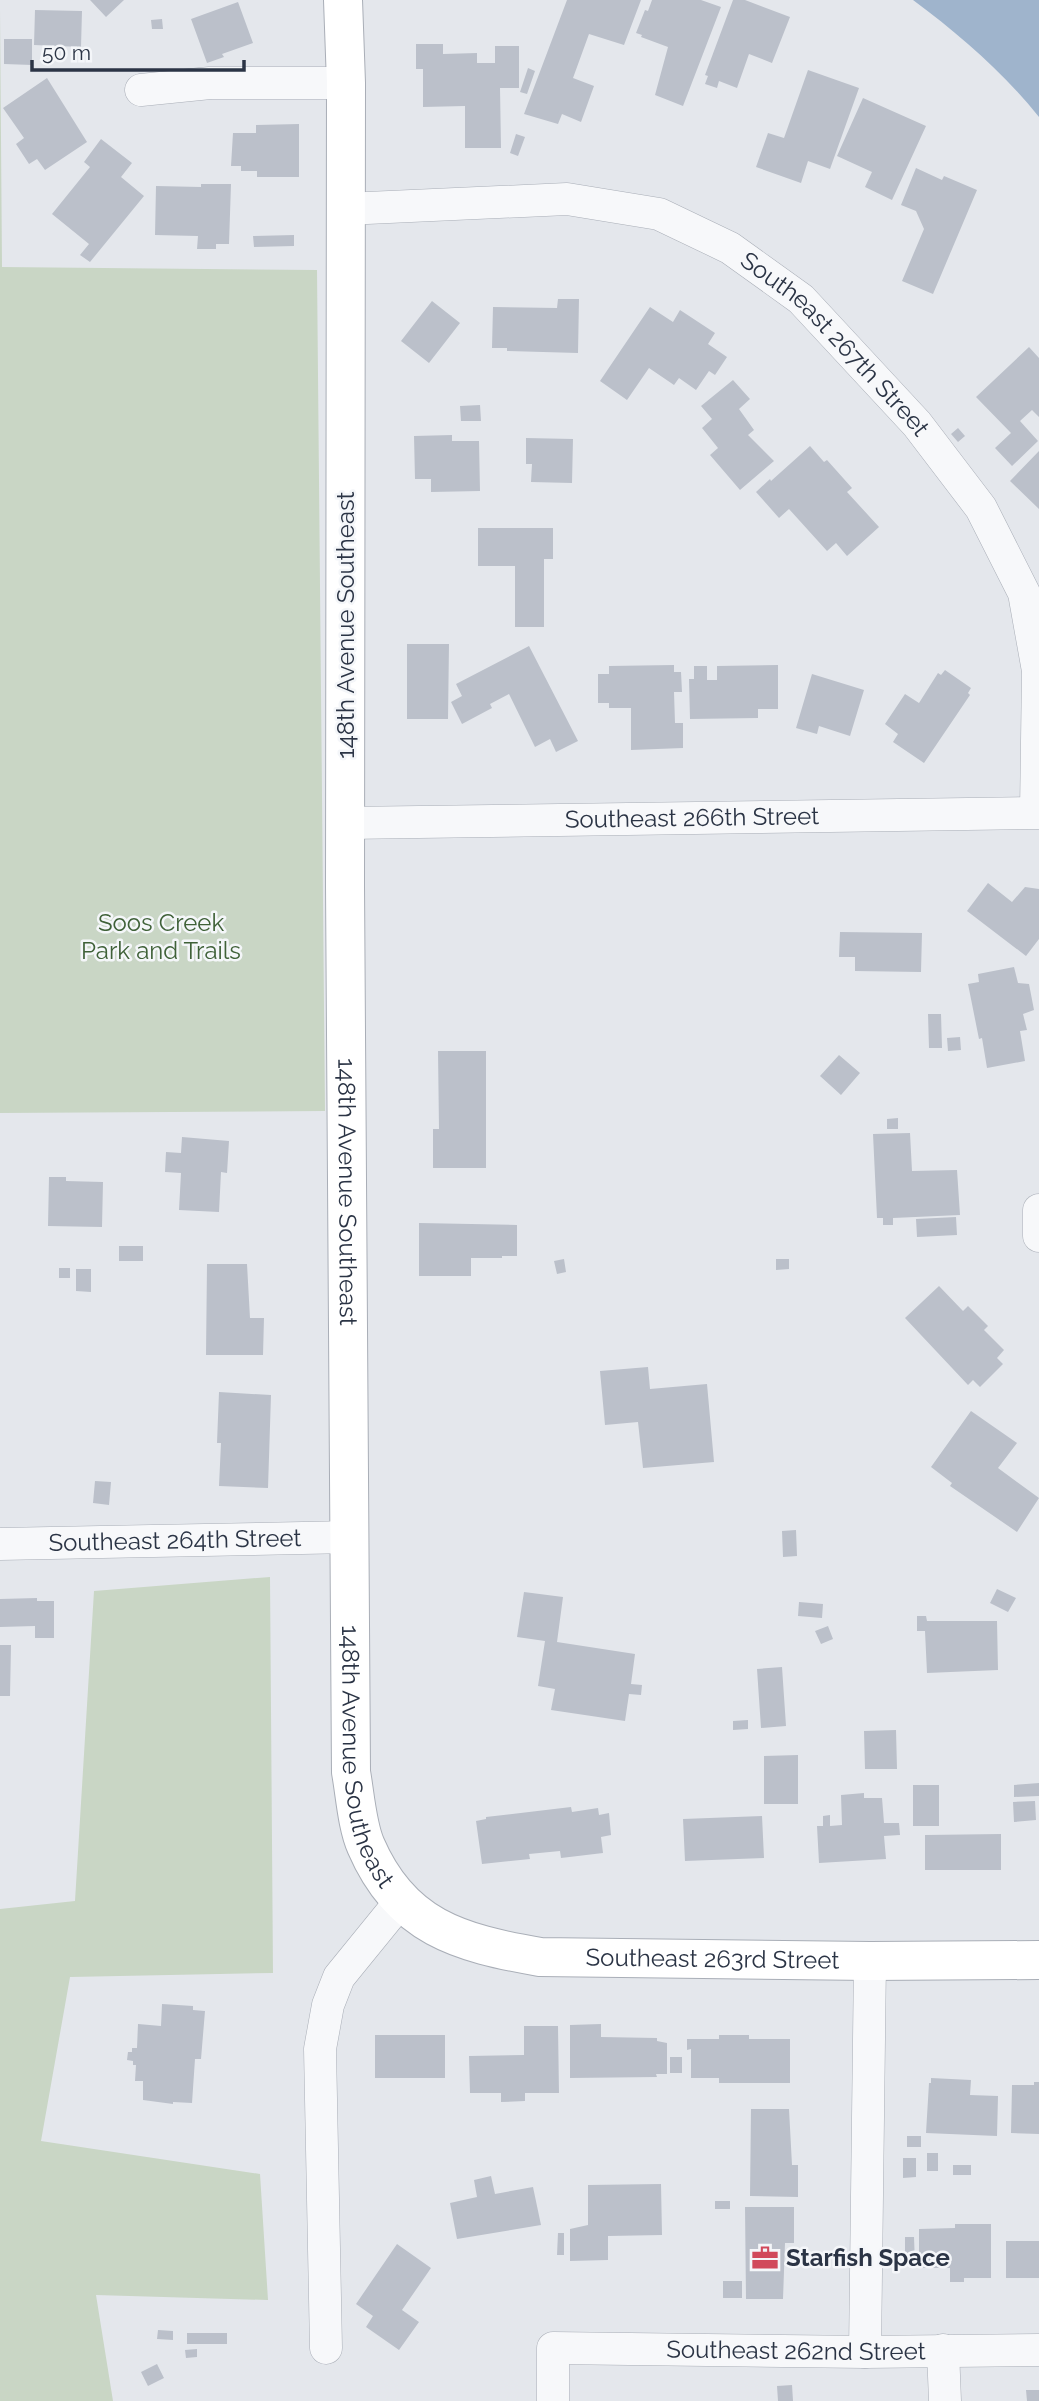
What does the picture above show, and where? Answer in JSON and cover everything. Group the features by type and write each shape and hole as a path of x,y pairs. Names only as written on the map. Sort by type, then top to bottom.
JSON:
{"street":[{"name":"148th Avenue Southeast","path":"326,2348 320,2049 328,2005 339,1978 400,1902 385,1882 365,1844 351,1772 345,900 346,83 343,0"},
{"path":"141,90 210,83 346,83"},
{"name":"Southeast 267th Street","path":"345,209 567,199 659,214 730,248 801,299 917,424 973,497 1024,593 1038,671 1038,813"},
{"name":"Southeast 266th Street","path":"346,823 1038,813"},
{"name":"Southeast 264th Street","path":"0,1544 351,1537"},
{"name":"Southeast 263rd Street","path":"400,1902 422,1920 450,1933 491,1948 540,1957 1039,1960"},
{"path":"865,2352 870,1961"},
{"name":"Southeast 262nd Street","path":"553,2401 553,2348 865,2352 1039,2350"},
{"path":"943,2350 944,2401"}],"green space":[{"name":"Soos Creek Park and Trails","path":"0,9 2,267 317,270 325,1111 0,1113"},
{"path":"270,1577 273,1973 70,1977 41,2141 260,2174 268,2300 96,2295 113,2401 0,2401 0,1909 75,1901 94,1591"}],"water":[{"path":"913,0 1039,0 1039,117 980,54"}],"building":[{"path":"90,0 124,0 106,17"},
{"path":"567,0 641,0 624,45 589,34 573,78 594,86 581,122 562,114 558,124 524,114"},
{"path":"652,0 701,0 721,7 683,106 655,95 668,47 636,33"},
{"path":"733,0 745,0 790,17 772,63 749,54 737,88 719,81 717,88 705,84 708,76 705,75"},
{"path":"238,2 253,43 222,54 224,57 207,63 191,19"},
{"path":"35,10 82,11 81,47 34,45"},
{"path":"162,19 163,29 152,29 151,20"},
{"path":"4,39 32,39 32,65 4,64"},
{"path":"416,44 443,44 443,54 477,53 477,63 495,63 495,46 519,46 519,88 500,88 501,148 465,148 465,106 423,107 423,69 416,69"},
{"path":"528,68 535,71 527,94 520,92"},
{"path":"808,70 859,88 830,169 808,161 801,183 756,167 768,133 784,138"},
{"path":"47,78 87,142 45,170 37,159 29,164 16,144 24,138 3,108"},
{"path":"863,98 926,126 892,200 865,187 872,172 837,156"},
{"path":"299,124 299,177 257,177 257,171 241,171 241,166 231,166 233,133 256,133 256,125"},
{"path":"516,134 525,137 518,156 510,153"},
{"path":"101,139 132,163 121,177 144,196 90,262 80,255 89,244 52,214 90,167 84,162"},
{"path":"916,168 942,180 944,176 977,190 933,294 902,281 924,229 916,211 901,205"},
{"path":"201,184 231,184 229,244 216,244 216,249 197,249 198,236 155,235 156,186 201,187"},
{"path":"294,235 294,246 254,247 253,236"},
{"path":"558,299 579,299 578,353 507,351 507,348 492,348 493,307 557,308"},
{"path":"432,301 460,323 429,363 401,341"},
{"path":"650,307 673,322 680,310 715,333 708,344 727,357 715,375 709,371 696,390 679,378 674,385 649,368 627,400 600,381"},
{"path":"1029,347 1039,358 1039,417 1032,410 1020,421 1038,441 1012,466 995,448 1011,433 976,397"},
{"path":"733,380 750,399 739,409 754,430 748,435 774,461 740,490 710,455 718,448 702,428 712,419 701,406"},
{"path":"480,405 481,421 461,421 460,406"},
{"path":"958,428 965,436 958,442 951,434"},
{"path":"452,435 452,441 479,441 480,491 431,492 431,479 415,479 414,436"},
{"path":"526,438 573,439 572,483 531,482 532,464 526,464"},
{"path":"810,446 824,462 827,460 852,488 847,492 879,527 847,556 836,543 827,551 789,509 779,518 756,492"},
{"path":"1039,451 1039,509 1010,481"},
{"path":"478,528 553,528 553,559 544,559 544,627 515,627 515,566 478,566"},
{"path":"407,644 449,644 448,719 407,719"},
{"path":"529,646 578,741 556,752 550,739 535,747 509,694 490,704 492,708 462,724 451,702 462,696 456,684"},
{"path":"674,665 674,672 681,672 682,692 674,692 675,723 683,723 683,748 631,750 631,708 609,708 609,703 598,703 598,674 609,674 609,666"},
{"path":"778,665 778,709 758,709 758,718 690,719 689,679 694,679 694,666 707,666 707,680 717,680 717,666"},
{"path":"945,670 971,688 968,693 970,695 924,763 893,742 898,734 885,724 905,694 919,703 938,673 941,675"},
{"path":"812,674 864,690 850,736 819,726 817,734 796,728"},
{"path":"988,883 1012,902 1025,887 1039,889 1039,939 1026,956 967,911"},
{"path":"840,932 922,933 921,972 855,971 855,957 839,957"},
{"path":"1014,967 1018,983 1029,984 1034,1010 1023,1014 1027,1030 1020,1031 1025,1061 987,1068 968,984 979,982 978,974"},
{"path":"928,1014 941,1014 942,1048 929,1048"},
{"path":"960,1037 961,1050 948,1051 947,1038"},
{"path":"438,1051 486,1051 486,1168 433,1168 433,1129 439,1129"},
{"path":"839,1055 860,1073 841,1095 820,1076"},
{"path":"898,1118 898,1129 887,1129 887,1119"},
{"path":"910,1133 912,1171 957,1170 960,1215 893,1218 893,1225 883,1225 883,1218 877,1218 873,1134"},
{"path":"182,1137 229,1141 227,1173 221,1172 219,1212 179,1210 181,1173 165,1172 166,1152 181,1153"},
{"path":"49,1177 66,1177 66,1181 103,1182 102,1227 48,1226"},
{"path":"956,1217 957,1235 917,1237 916,1219"},
{"path":"419,1223 517,1225 517,1256 471,1258 471,1276 419,1276"},
{"path":"119,1246 143,1246 143,1261 119,1261"},
{"path":"564,1259 566,1272 557,1274 554,1261"},
{"path":"776,1259 789,1259 789,1269 776,1270"},
{"path":"207,1264 247,1264 250,1318 264,1318 263,1355 206,1355"},
{"path":"59,1268 70,1268 70,1278 59,1278"},
{"path":"76,1269 91,1269 91,1292 76,1291"},
{"path":"939,1286 963,1311 968,1306 988,1326 984,1330 1004,1350 997,1358 1003,1364 980,1387 973,1380 968,1385 905,1318"},
{"path":"648,1367 650,1389 707,1384 714,1462 643,1468 638,1422 605,1425 600,1371"},
{"path":"219,1392 271,1395 268,1488 219,1486"},
{"path":"971,1411 1017,1443 998,1468 1039,1498 1017,1532 950,1486 952,1483 931,1467"},
{"path":"95,1481 111,1482 109,1505 93,1503"},
{"path":"796,1530 797,1556 783,1557 782,1531"},
{"path":"997,1589 1016,1598 1008,1612 990,1603"},
{"path":"524,1592 563,1597 557,1642 635,1654 631,1684 642,1685 641,1695 629,1694 625,1721 551,1710 555,1689 538,1686 545,1641 517,1637"},
{"path":"37,1598 37,1601 54,1601 54,1638 35,1638 35,1626 0,1627 0,1599"},
{"path":"799,1602 823,1604 822,1618 798,1616"},
{"path":"917,1616 926,1616 927,1621 997,1621 998,1670 927,1673 925,1631 917,1631"},
{"path":"828,1626 833,1639 821,1644 815,1631"},
{"path":"0,1645 11,1645 10,1696 0,1696"},
{"path":"782,1667 786,1726 761,1728 757,1669"},
{"path":"748,1720 748,1729 733,1730 733,1721"},
{"path":"896,1730 897,1769 865,1769 864,1731"},
{"path":"798,1755 798,1804 764,1804 764,1756"},
{"path":"1039,1783 1039,1796 1014,1797 1014,1785"},
{"path":"913,1785 939,1785 939,1826 913,1826"},
{"path":"864,1793 864,1798 882,1798 884,1823 899,1823 900,1835 884,1836 886,1859 819,1863 817,1826 823,1826 823,1816 830,1815 830,1826 842,1825 841,1795"},
{"path":"1035,1801 1036,1820 1014,1822 1013,1802"},
{"path":"571,1807 572,1812 598,1808 599,1815 609,1813 611,1835 601,1837 603,1853 561,1858 560,1851 529,1854 530,1859 482,1864 476,1821 486,1817"},
{"path":"762,1816 764,1858 685,1861 683,1819"},
{"path":"1001,1834 1001,1870 925,1870 925,1835"},
{"path":"162,2004 193,2006 193,2010 205,2011 201,2059 195,2059 192,2103 173,2104 143,2100 143,2081 135,2081 136,2065 127,2060 128,2052 137,2048 138,2024 161,2026"},
{"path":"601,2024 601,2037 657,2038 657,2041 667,2043 667,2074 656,2074 657,2077 570,2078 570,2025"},
{"path":"524,2026 558,2026 559,2093 525,2093 525,2101 501,2102 501,2093 470,2093 469,2056 524,2055"},
{"path":"375,2035 445,2035 445,2078 375,2078"},
{"path":"719,2035 749,2035 749,2039 790,2039 790,2083 719,2083 719,2078 691,2078 691,2049 687,2050 687,2039 719,2039"},
{"path":"670,2057 682,2057 682,2073 670,2073"},
{"path":"931,2078 971,2080 970,2095 998,2096 997,2136 926,2133"},
{"path":"1034,2082 1039,2082 1039,2134 1011,2133 1012,2085 1034,2085"},
{"path":"751,2109 789,2109 792,2165 798,2165 798,2197 750,2196"},
{"path":"907,2136 921,2136 921,2147 907,2147"},
{"path":"927,2153 938,2153 938,2171 927,2171"},
{"path":"903,2158 916,2158 916,2177 903,2178"},
{"path":"953,2165 971,2165 971,2175 953,2175"},
{"path":"491,2176 495,2194 533,2187 541,2225 457,2239 450,2203 477,2197 474,2180"},
{"path":"661,2184 662,2235 608,2236 608,2260 570,2261 570,2229 588,2225 588,2185"},
{"path":"715,2201 730,2201 730,2209 715,2209"},
{"name":"Starfish Space","path":"745,2207 794,2207 794,2243 785,2243 783,2299 746,2299"},
{"path":"955,2224 991,2224 991,2278 964,2278 964,2282 950,2282 950,2268 919,2268 919,2229 955,2228"},
{"path":"558,2233 564,2233 564,2255 557,2255"},
{"path":"905,2237 914,2237 915,2264 905,2264"},
{"path":"1006,2241 1039,2241 1039,2278 1006,2278"},
{"path":"397,2244 431,2268 402,2310 419,2322 399,2350 366,2327 373,2316 356,2304"},
{"path":"723,2281 742,2281 742,2298 723,2298"},
{"path":"158,2330 173,2331 173,2340 157,2339"},
{"path":"187,2333 227,2333 227,2344 187,2344"},
{"path":"197,2349 197,2357 186,2358 185,2350"},
{"path":"157,2364 164,2378 148,2386 141,2372"},
{"path":"792,2385 793,2401 778,2401 777,2386"},
{"path":"1026,2390 1039,2390 1039,2401 1027,2401"}],"place":[{"name":"Starfish Space","path":"765,2258"}]}
